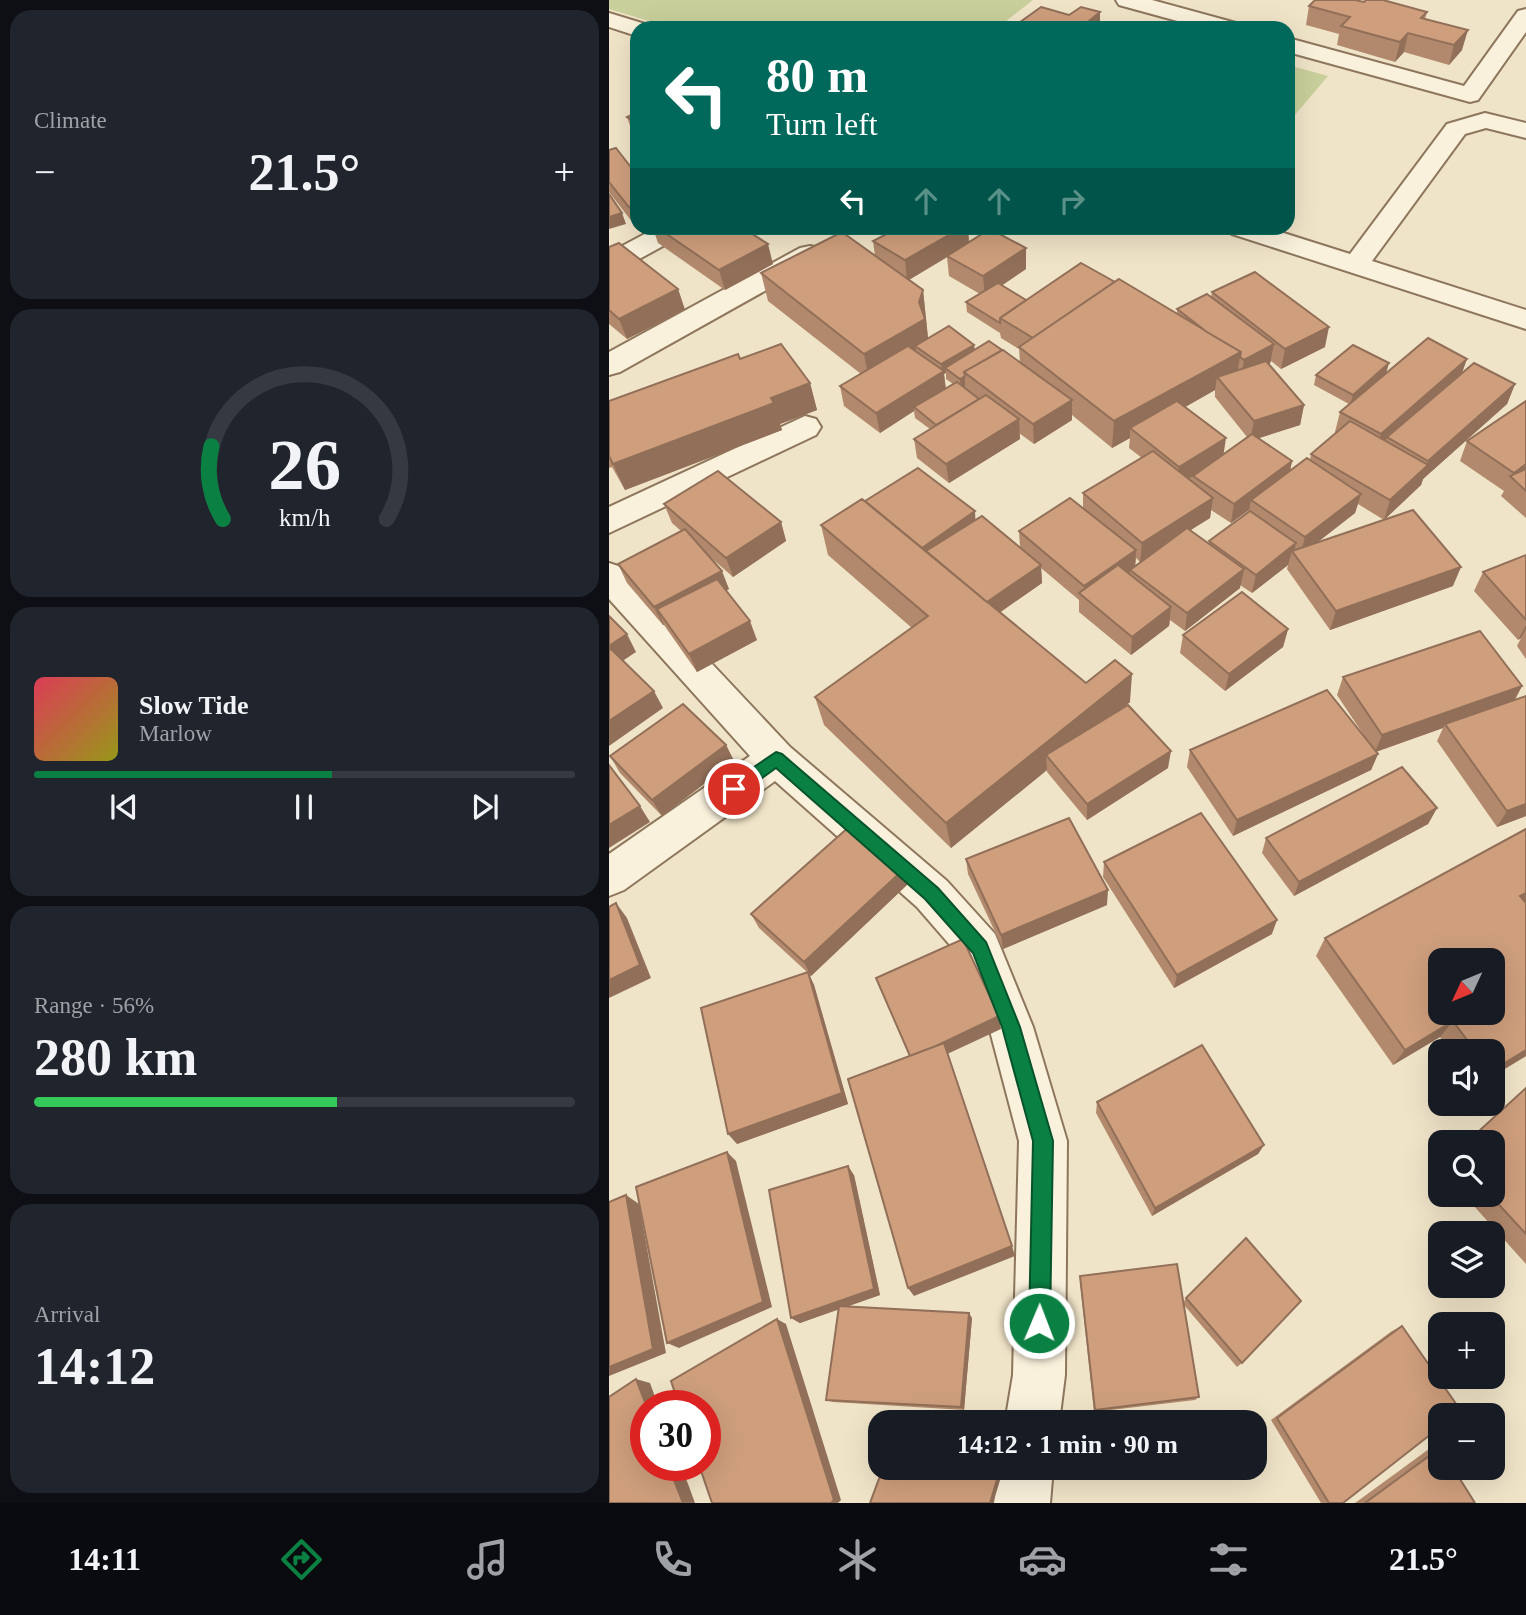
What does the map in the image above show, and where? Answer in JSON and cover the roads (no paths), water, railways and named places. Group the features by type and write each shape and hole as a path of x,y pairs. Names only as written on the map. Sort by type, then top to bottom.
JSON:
{"street":[{"path":"1127,0 1203,21"},
{"path":"1295,47 1470,95 1526,16"},
{"path":"609,20 630,27"},
{"path":"1526,47 1487,99 1526,110"},
{"path":"1356,264 1455,129 1485,120 1526,131"},
{"path":"609,264 662,235"},
{"path":"1264,235 1526,320"},
{"path":"609,365 827,245"},
{"path":"609,521 805,427"},
{"path":"609,576 776,759 932,894 979,948 1011,1027 1043,1141 1039,1376 1034,1410"},
{"path":"609,877 776,759"},
{"path":"1022,1503 1025,1480"}]}
